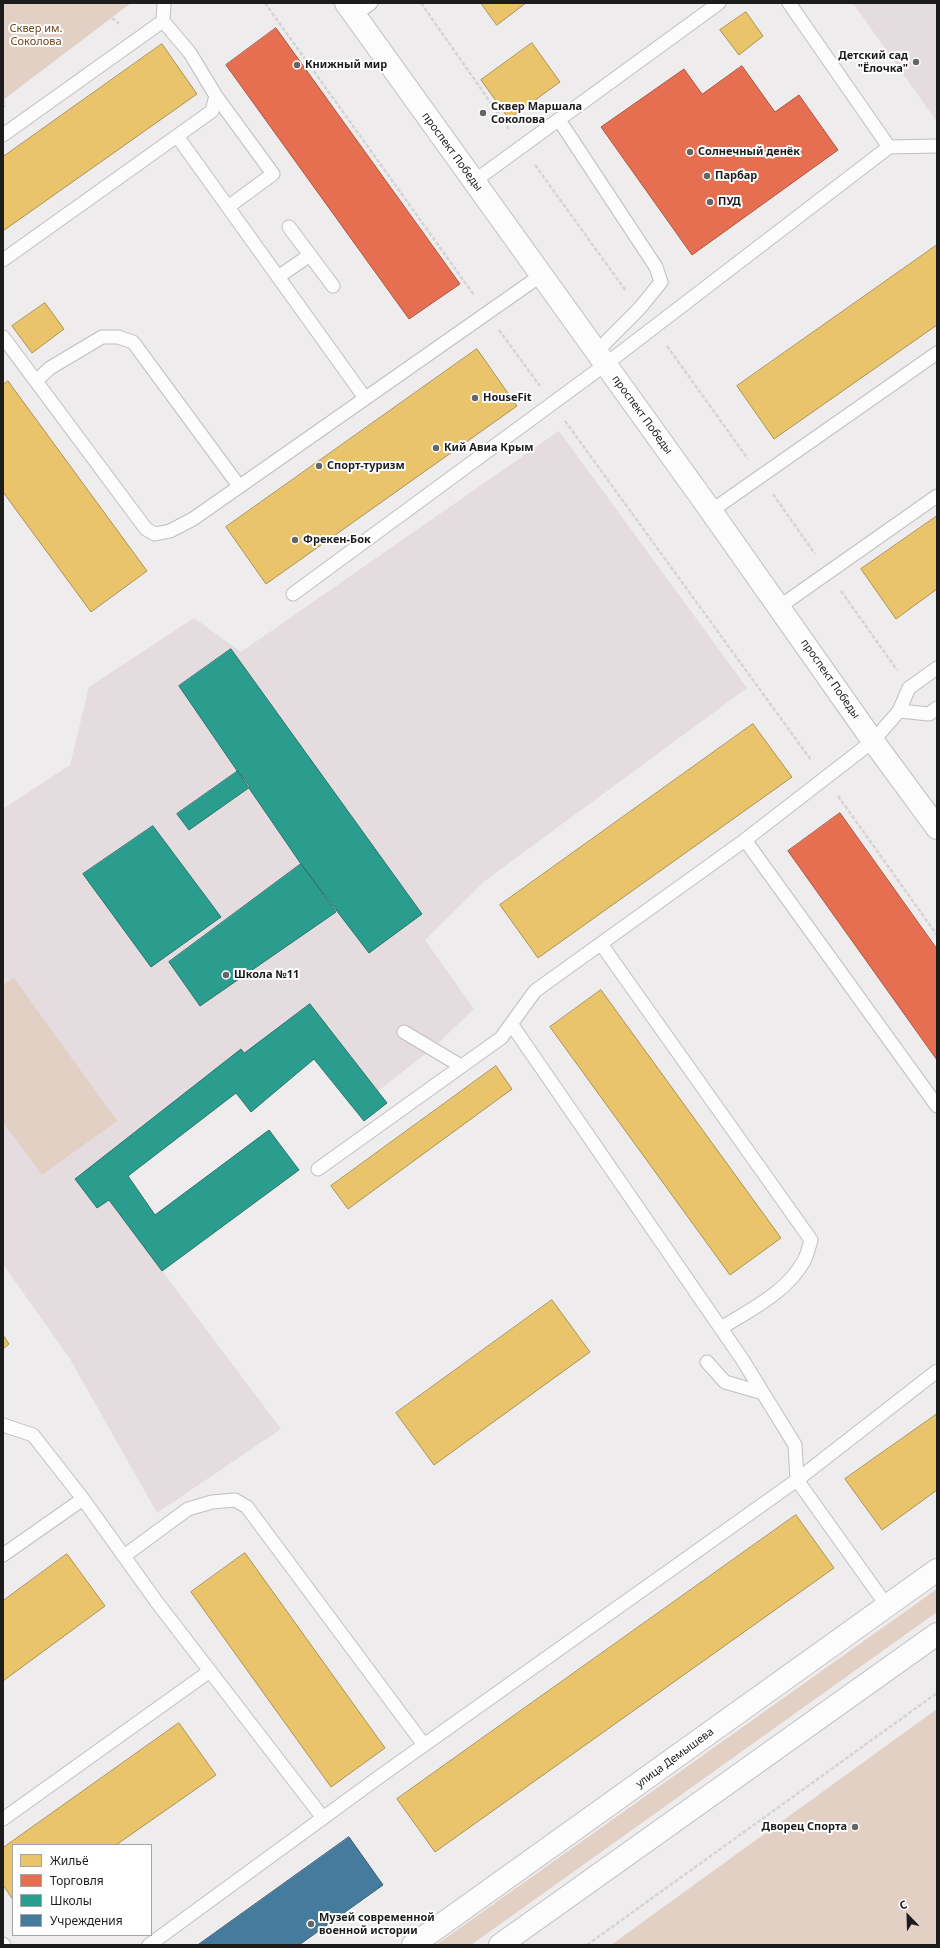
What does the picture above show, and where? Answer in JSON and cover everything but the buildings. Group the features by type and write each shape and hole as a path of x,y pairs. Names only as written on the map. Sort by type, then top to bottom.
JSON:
{"street":[{"name":"проспект Победы","path":"357,7 473,182 711,511 873,742 937,828"},
{"name":"улица Демышева","path":"413,1945 937,1570"},
{"path":"500,1945 937,1634"}],"lane":[{"path":"164,3 163,21 190,53 216,96 273,174 228,207"},
{"path":"473,182 522,147 563,127 719,3"},
{"path":"789,3 889,147"},
{"path":"3,135 163,21"},
{"path":"3,260 212,111 216,96"},
{"path":"293,594 553,403 601,358 661,282 656,267 563,127"},
{"path":"177,136 365,398"},
{"path":"601,358 653,328 889,147 937,146"},
{"path":"289,227 333,286"},
{"path":"278,277 310,255"},
{"path":"3,337 146,529 155,534 170,531 193,519 540,276"},
{"path":"36,381 50,368 102,337 118,337 133,342 239,486"},
{"path":"711,511 937,352"},
{"path":"779,607 937,496"},
{"path":"318,1169 501,1038 512,1025 535,991 746,840 873,742 899,711 909,688 937,668"},
{"path":"899,711 929,714 937,708"},
{"path":"746,840 937,1106"},
{"path":"601,944 811,1240 805,1260 791,1280 765,1300 721,1328"},
{"path":"512,1025 721,1328 763,1393 795,1445 797,1480 887,1606"},
{"path":"404,1032 461,1066"},
{"path":"707,1362 725,1382 763,1393"},
{"path":"149,1945 323,1818 797,1480 937,1371"},
{"path":"3,1425 33,1435 83,1499 210,1671 323,1818"},
{"path":"3,1555 83,1499"},
{"path":"124,1556 188,1509 212,1502 235,1500 247,1507 424,1746"},
{"path":"3,1819 210,1671"}],"path":[{"path":"265,3 487,313 937,935"},
{"path":"421,3 522,147 639,309"},
{"path":"653,328 761,476 909,688"},
{"path":"587,1945 937,1693"}],"shaded area":[{"name":"Детский сад \"Ёлочка\"","path":"853,3 937,3 937,122"},
{"name":"Школа №11","path":"559,431 747,688 486,880 425,940 474,1009 433,1048 378,1091 325,1023 128,1176 155,1215 133,1232 281,1429 157,1513 70,1359 3,1264 3,809 70,765 89,687 194,618 241,652"}],"green space":[{"name":"Сквер им. Соколова","path":"3,3 131,3 3,100"},
{"path":"14,978 117,1121 42,1175 3,1122 3,985"},
{"path":"937,1589 937,1612 471,1945 436,1945"},
{"name":"Дворец Спорта","path":"937,1709 937,1945 611,1945"}],"place":[{"name":"Детский сад \"Ёлочка\"","path":"916,62"},
{"name":"Книжный мир","path":"297,65"},
{"name":"Сквер Маршала Соколова","path":"483,113"},
{"name":"Солнечный денёк","path":"690,152"},
{"name":"Парбар","path":"707,176"},
{"name":"ПУД","path":"710,202"},
{"name":"HouseFit","path":"475,398"},
{"name":"Кий Авиа Крым","path":"436,448"},
{"name":"Спорт-туризм","path":"319,466"},
{"name":"Фрекен-Бок","path":"295,540"},
{"name":"Школа №11","path":"226,975"},
{"name":"Дворец Спорта","path":"855,1827"},
{"name":"Музей современной военной истории","path":"311,1924"}]}
